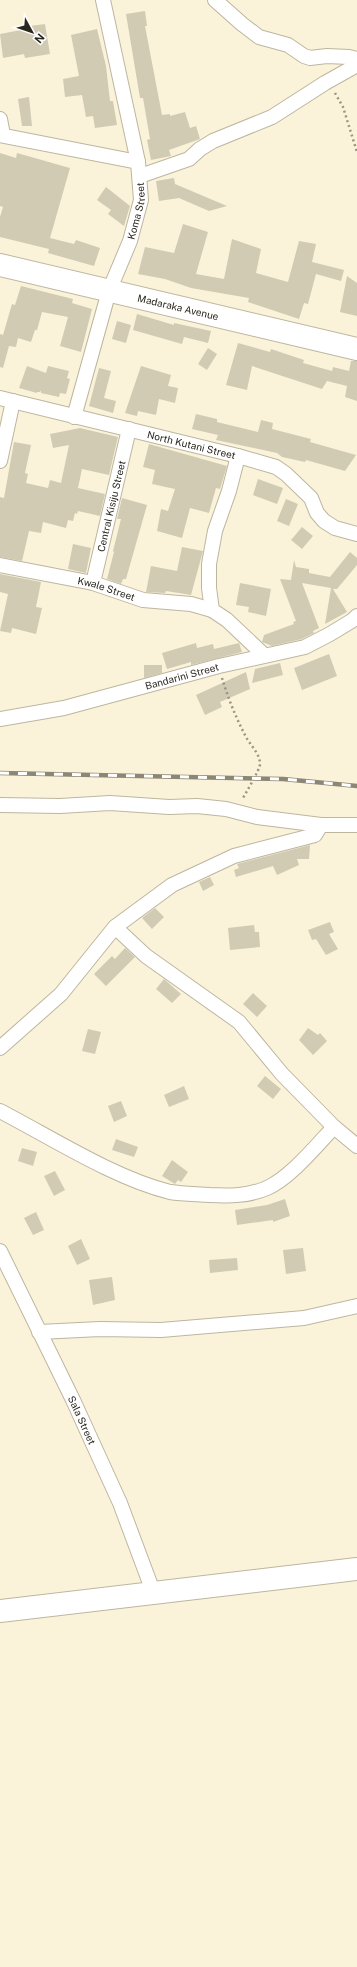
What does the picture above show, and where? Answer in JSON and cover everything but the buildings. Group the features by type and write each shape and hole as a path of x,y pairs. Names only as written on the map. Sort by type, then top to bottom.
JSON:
{"main road":[{"name":"Madaraka Avenue","path":"0,265 357,349"},
{"path":"0,1612 357,1569"}],"street":[{"name":"Koma Street","path":"74,417 109,291 134,230 141,200 138,162 104,0"},
{"path":"215,0 260,37 288,45 304,56 310,58 327,56 357,59"},
{"path":"140,176 189,159 208,144 272,117 327,81 357,64"},
{"path":"0,119 2,135 138,162"},
{"path":"0,461 6,400"},
{"name":"North Kutani Street","path":"6,400 238,456 276,467 286,474 311,498 317,513 324,521 335,528 357,534"},
{"name":"Central Kisiju Street","path":"93,583 129,429"},
{"path":"212,610 209,588 209,564 215,531 229,491 238,456"},
{"name":"Kwale Street","path":"0,565 93,583 143,600 191,604 212,610 227,620 264,655"},
{"name":"Bandarini Street","path":"0,719 64,708 218,666 304,647 354,620 357,616"},
{"path":"0,804 60,806 110,803 168,807 197,806 226,809 257,818 321,825 357,825"},
{"path":"0,1048 61,994 115,926 172,885 234,856 315,835 321,825"},
{"path":"115,926 146,956 239,1022 282,1074 334,1128 357,1146"},
{"path":"0,1111 82,1155 134,1180 171,1192 224,1196 248,1194 266,1189 281,1180 334,1128"},
{"name":"Sala Street","path":"0,1251 73,1400 120,1503 154,1594"},
{"path":"39,1332 100,1329 161,1330 304,1318 357,1306"}],"path":[{"path":"327,81 343,107 357,152"},
{"path":"218,666 226,692 260,763 259,770 242,800 239,813"}],"railway":[{"path":"0,773 283,779 357,786"}]}
